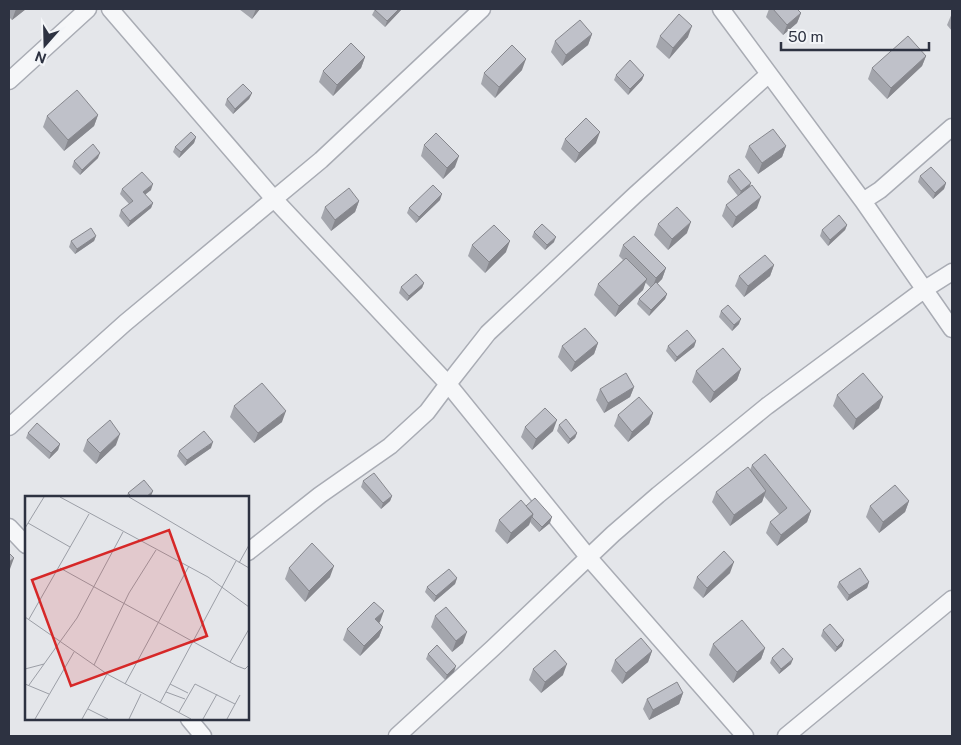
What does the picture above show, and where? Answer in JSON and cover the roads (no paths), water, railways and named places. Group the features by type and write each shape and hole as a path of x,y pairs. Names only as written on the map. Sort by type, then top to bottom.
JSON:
{"street":[{"path":"9,81 88,9"},
{"path":"110,9 274,199 448,384 589,558 745,736"},
{"path":"9,426 125,323 321,160 482,9"},
{"path":"721,9 863,201 952,329"},
{"path":"249,551 320,495 390,446 428,412 488,333 634,195 769,74"},
{"path":"863,201 880,190 952,127"},
{"path":"397,736 613,534 658,495 767,406 925,289 952,272"},
{"path":"9,527 25,544"},
{"path":"786,736 952,599"},
{"path":"190,720 203,736"}]}
